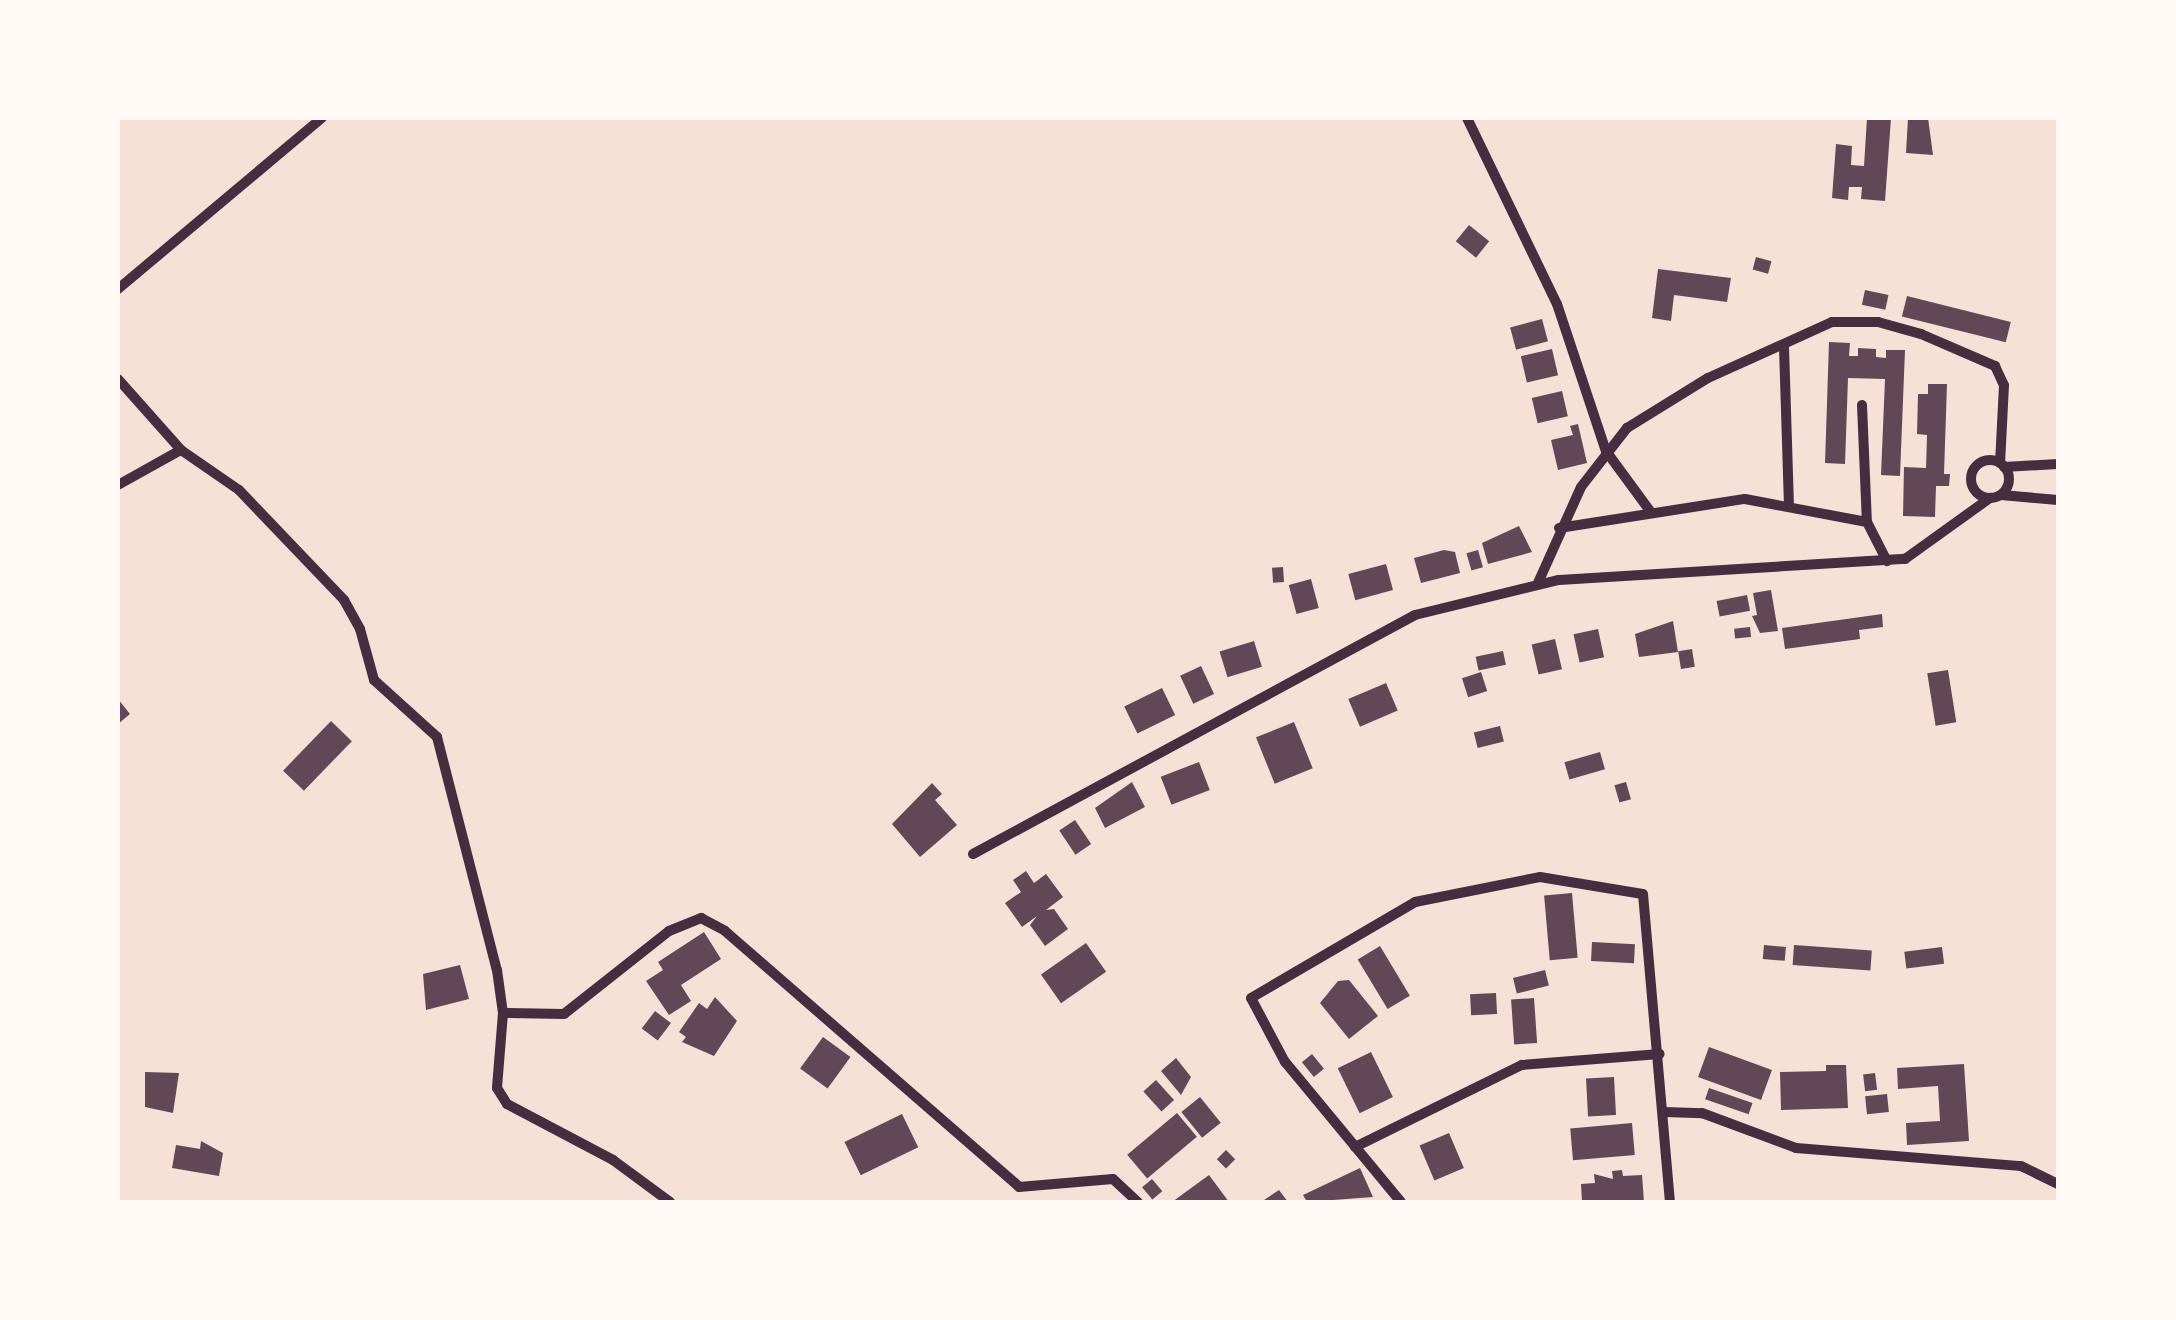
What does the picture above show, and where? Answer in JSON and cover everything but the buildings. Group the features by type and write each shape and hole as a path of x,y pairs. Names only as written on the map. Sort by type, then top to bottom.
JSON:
{"street":[{"path":"118,288 322,118"},
{"path":"1467,118 1557,304 1606,451 1650,511"},
{"path":"973,854 1414,615 1537,586 1801,561 1887,560 1923,552 2008,484 2002,465 2002,374 1972,352 1878,322 1849,320 1816,328 1784,347 1708,378 1627,428 1606,451 1559,528 1537,586"},
{"path":"1784,347 1790,502"},
{"path":"118,379 181,450 239,490 344,600 356,618 374,680 437,737 503,1013 497,1088 507,1104 612,1160 670,1202"},
{"path":"1862,405 1867,522 1887,560"},
{"path":"118,485 181,450"},
{"path":"2058,464 1982,462 1971,476 1974,489 1995,496 2058,500"},
{"path":"1559,528 1745,499 1790,502 1867,522"},
{"path":"1402,1202 1286,1062 1250,998 1415,902 1540,876 1644,894 1670,1202"},
{"path":"503,1013 564,1014 669,931 701,918 725,930 1019,1187 1113,1178 1138,1202"},
{"path":"1355,1147 1522,1065 1660,1054"},
{"path":"1665,1112 1702,1113 1796,1148 2021,1166 2058,1184"}]}
